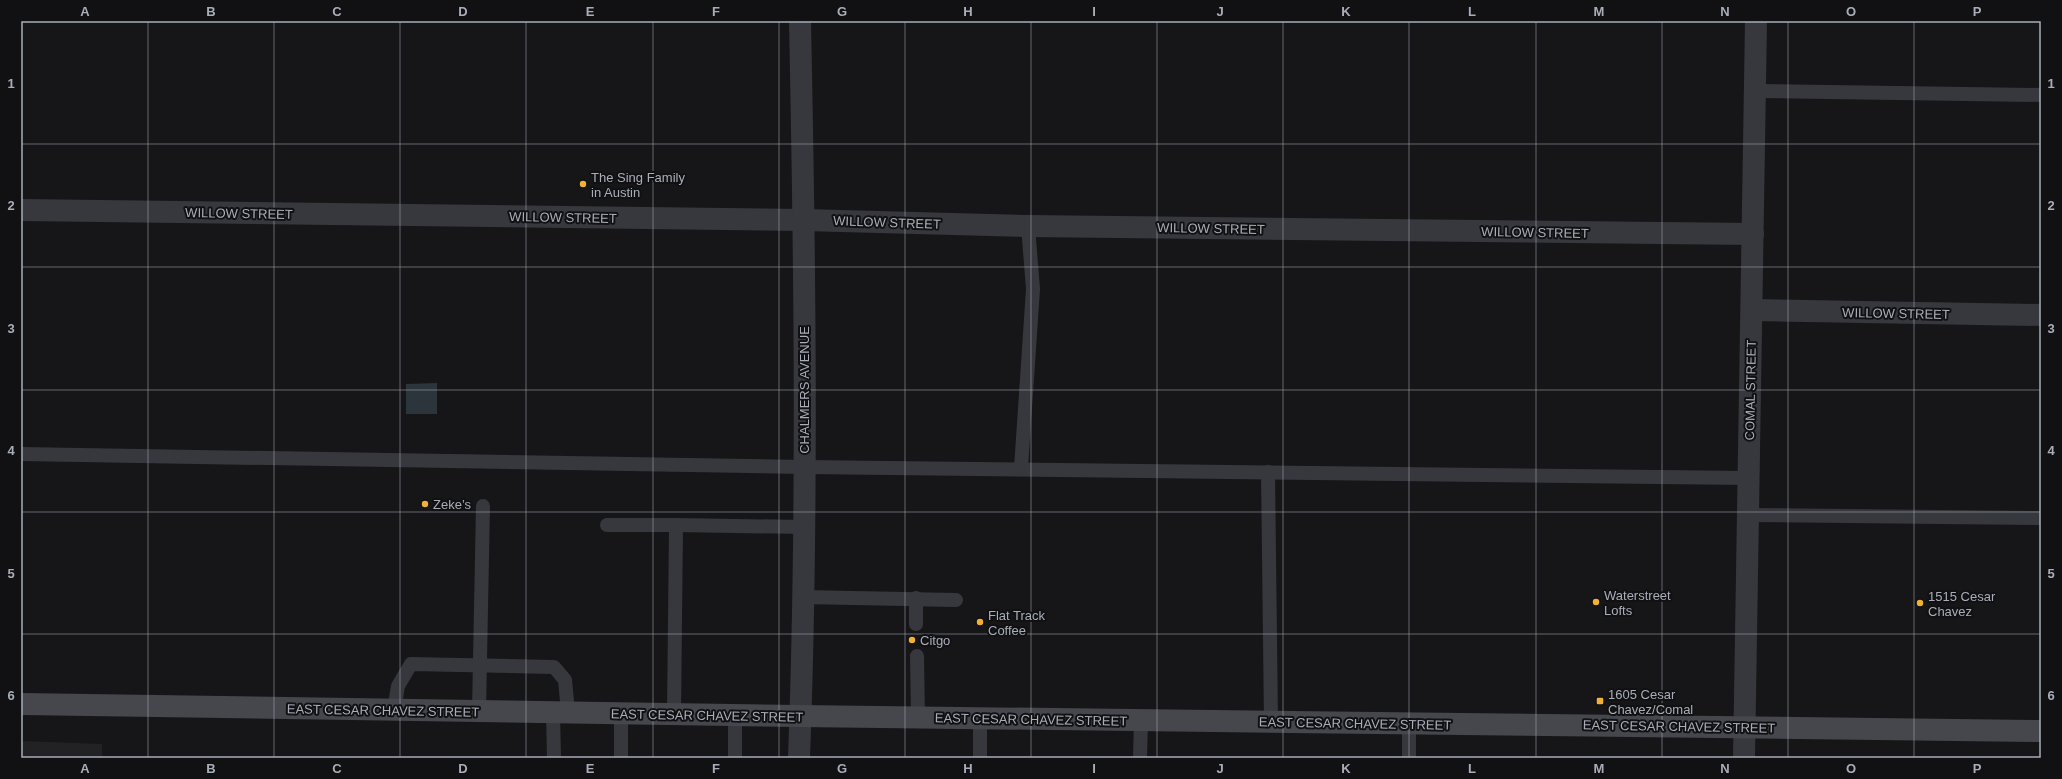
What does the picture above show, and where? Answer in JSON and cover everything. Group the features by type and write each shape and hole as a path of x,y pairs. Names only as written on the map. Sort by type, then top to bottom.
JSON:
{"main road":[{"name":"EAST CESAR CHAVEZ STREET","path":"21,704 800,716 2041,731"}],"street":[{"name":"CHALMERS AVENUE","path":"799,758 804,466 804,220 800,21"},
{"name":"COMAL STREET","path":"1744,758 1756,21"},
{"name":"WILLOW STREET","path":"21,210 804,220 1028,226 1753,234"},
{"name":"WILLOW STREET","path":"1752,310 2041,314"}],"lane":[{"path":"1755,91 2041,95"},
{"path":"1021,468 1033,289 1028,226"},
{"path":"21,454 1749,478"},
{"path":"1268,472 1271,722"},
{"path":"479,711 483,506"},
{"path":"1748,515 2041,518"},
{"path":"607,525 803,527"},
{"path":"674,714 676,525"},
{"path":"802,597 916,598 956,600"},
{"path":"916,598 916,624"},
{"path":"917,656 918,717"},
{"path":"394,710 398,686 411,664 554,667 565,680 554,758"},
{"path":"621,713 621,758"},
{"path":"735,715 735,758"},
{"path":"980,718 980,758"},
{"path":"1140,758 1141,720"},
{"path":"1409,723 1409,758"}],"shaded area":[{"path":"437,383 437,414 406,414 406,384"},
{"path":"21,741 102,744 102,758 21,758"}],"place":[{"name":"The Sing Family in Austin","path":"583,184"},
{"name":"Zeke’s","path":"425,504"},
{"name":"Waterstreet Lofts","path":"1596,602"},
{"name":"1515 Cesar Chavez","path":"1920,603"},
{"name":"Flat Track Coffee","path":"980,622"},
{"name":"Citgo","path":"912,640"},
{"name":"1605 Cesar Chavez/Comal","path":"1600,701"}]}
